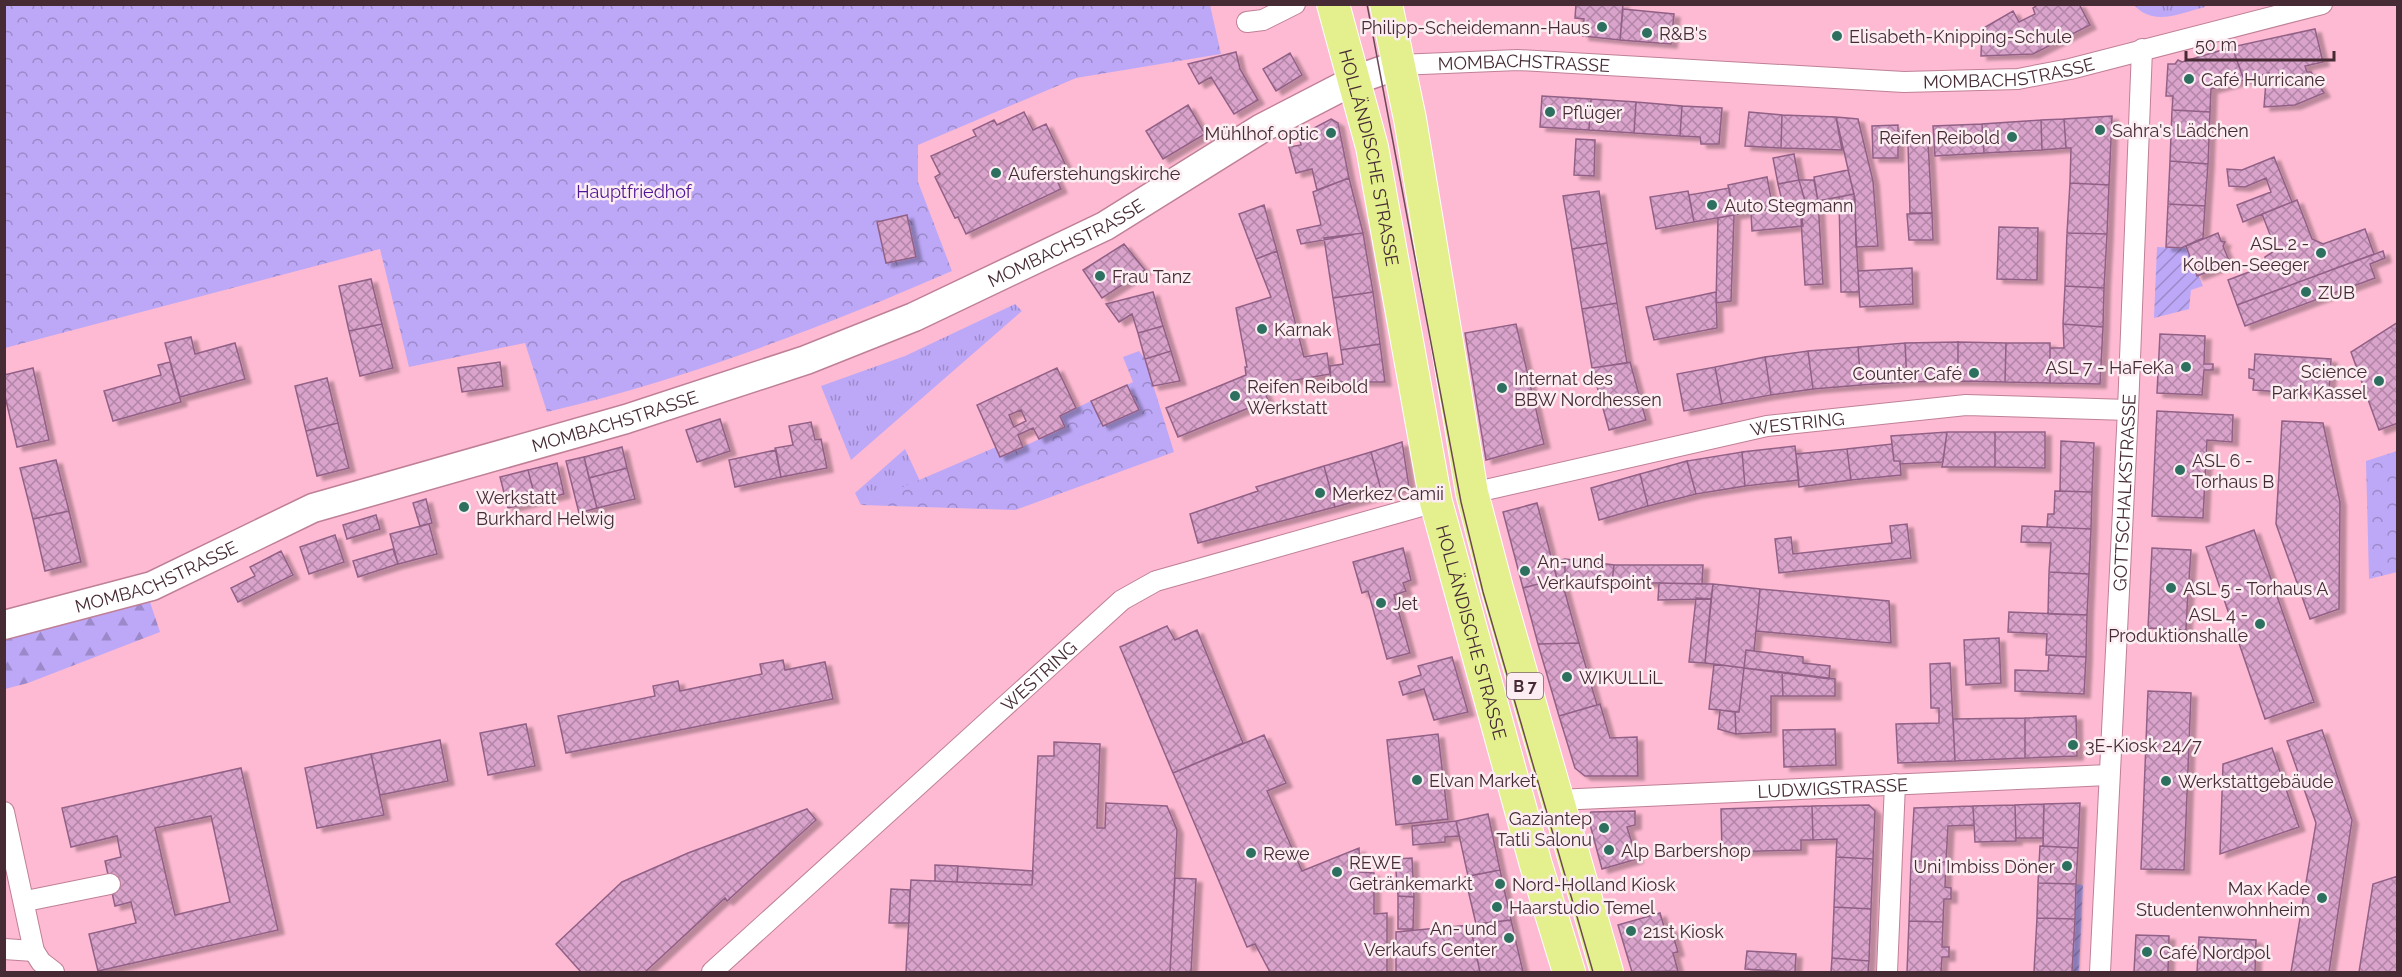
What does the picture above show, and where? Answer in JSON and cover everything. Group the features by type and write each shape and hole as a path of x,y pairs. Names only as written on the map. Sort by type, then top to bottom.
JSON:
{"main road":[{"name":"HOLLÄNDISCHE STRASSE","path":"1333,4 1372,147 1436,502 1536,865 1569,972"},
{"name":"HOLLÄNDISCHE STRASSE","path":"1386,4 1410,119 1472,493 1607,972"}],"street":[{"path":"1247,22 1263,20 1295,4"},
{"name":"MOMBACHSTRASSE","path":"4,625 152,586 313,508 626,419 806,360 914,317 1105,226 1262,128 1355,80 1398,66 1518,60 1934,82 2018,79 2070,69 2292,8 2322,4"},
{"name":"GOTTSCHALKSTRASSE","path":"2100,972 2108,775 2128,410 2142,49"},
{"name":"WESTRING","path":"1472,493 1767,426 1966,405 2128,410"},
{"name":"WESTRING","path":"712,972 1122,600 1156,581 1436,502"},
{"name":"LUDWIGSTRASSE","path":"1557,800 2108,775"},
{"path":"1887,972 1895,784"},
{"path":"4,812 26,901 34,951 41,962 54,972"},
{"path":"26,901 110,884"},
{"path":"4,949 34,951"}],"green space":[{"name":"Hauptfriedhof","path":"5,5 1210,5 1221,54 1076,78 918,145 918,182 952,271 803,332 702,368 547,412 525,343 409,367 380,249 5,348"},
{"path":"2134,5 2204,5 2205,7 2177,15 2159,17 2142,12"},
{"path":"2186,246 2203,286 2191,290 2189,309 2154,318 2157,247 2181,248"},
{"path":"1015,304 1022,311 851,460 821,386 905,356"},
{"path":"1139,351 1145,359 1174,452 1015,510 861,505 996,447 1001,457 1065,427 1060,416 1091,401 1103,426 1138,410 1127,385 1133,382 1123,357"},
{"path":"905,449 920,481 861,505 855,493"},
{"path":"2397,451 2397,572 2369,579 2366,461"},
{"path":"147,593 160,632 28,683 5,689 5,630"},
{"path":"2076,884 2083,885 2079,972 2072,972"}],"building":[{"name":"Philipp-Scheidemann-Haus","path":"1576,4 1623,4 1620,40 1583,36 1584,19 1575,18"},
{"path":"2039,4 2079,4 2090,25 2033,54 1981,56 1982,29 2013,11 2019,22 2035,14 2033,8"},
{"path":"1623,9 1674,14 1671,44 1620,40"},
{"path":"2315,29 2323,62 2305,66 2307,72 2311,72 2324,93 2295,105 2264,107 2266,81 2271,80 2269,73 2244,80 2232,47"},
{"path":"2232,47 2244,80 2211,89 2210,112 2172,110 2173,96 2166,96 2168,64"},
{"path":"1236,52 1240,69 1258,100 1234,114 1211,77 1199,84 1188,64"},
{"path":"1290,53 1302,75 1276,91 1263,69"},
{"path":"1542,96 1591,99 1589,130 1540,127"},
{"path":"1591,99 1636,102 1634,133 1589,130"},
{"path":"1636,102 1682,106 1680,136 1634,133"},
{"path":"1188,105 1205,134 1163,159 1146,131"},
{"path":"1682,106 1722,108 1719,144 1701,144 1700,137 1680,136"},
{"path":"2172,110 2210,112 2208,164 2170,161"},
{"name":"Auferstehungskirche","path":"1024,112 1033,130 1046,124 1066,166 1053,172 1061,189 966,234 958,217 955,218 935,177 940,174 931,156 976,136 973,130 994,120 997,125"},
{"path":"1749,112 1782,115 1781,148 1745,146"},
{"path":"1782,115 1836,117 1842,150 1781,148"},
{"path":"2112,116 2109,185 2070,183 2071,148 2066,148 2064,119"},
{"path":"1836,117 1858,119 1873,181 1878,246 1856,247 1855,199"},
{"path":"1331,119 1338,123 1349,178 1317,190 1312,169 1296,173 1289,147 1301,145 1299,136"},
{"path":"2064,119 2066,148 2042,150 2041,120"},
{"path":"2041,120 2042,150 1984,153 1982,124"},
{"path":"1982,124 1984,153 1935,156 1933,126"},
{"path":"1898,125 1898,158 1873,158 1872,126"},
{"path":"1576,139 1595,140 1594,176 1574,175"},
{"path":"1928,142 1932,213 1910,213 1908,144"},
{"path":"1794,154 1799,180 1778,184 1773,158"},
{"path":"2274,157 2292,202 2243,222 2237,205 2271,192 2266,178 2245,187 2229,186 2227,169 2242,170"},
{"path":"2170,161 2208,164 2205,206 2168,204"},
{"path":"1848,170 1854,194 1818,201 1814,177"},
{"path":"1767,177 1773,209 1734,215 1728,185"},
{"path":"1349,178 1363,233 1301,244 1297,230 1321,225 1313,192"},
{"path":"1799,180 1805,201 1783,205 1778,184"},
{"path":"1799,180 1814,180 1818,201 1805,201"},
{"path":"2070,183 2109,185 2107,234 2067,233"},
{"name":"Auto Stegmann","path":"1729,188 1734,215 1694,222 1689,195"},
{"path":"1599,191 1607,243 1572,249 1563,196"},
{"path":"1688,191 1694,222 1656,229 1650,197"},
{"path":"1854,194 1859,292 1841,292 1839,197"},
{"name":"ASL 2 - Kolben-Seeger","path":"2297,200 2312,239 2323,244 2365,229 2374,254 2237,305 2228,280 2265,266 2265,257 2276,250 2262,214"},
{"path":"1818,201 1823,284 1805,285 1800,202"},
{"path":"1800,202 1803,226 1752,231 1751,212"},
{"path":"2168,204 2205,206 2203,238 2181,248 2166,247"},
{"path":"1264,205 1277,251 1256,259 1239,214"},
{"path":"1932,213 1933,240 1909,240 1907,214"},
{"path":"907,215 916,257 886,263 877,222"},
{"path":"1734,215 1731,301 1716,303 1718,218"},
{"path":"1999,227 2038,228 2037,280 1997,279"},
{"path":"1363,233 1373,292 1333,298 1324,238"},
{"path":"2067,233 2107,234 2104,288 2065,286"},
{"path":"2218,233 2221,241 2225,242 2223,246 2230,263 2197,276 2186,246"},
{"path":"1607,243 1617,303 1582,309 1572,249"},
{"path":"1124,244 1145,270 1102,298 1083,270"},
{"path":"1277,251 1304,357 1327,353 1330,374 1262,386 1268,400 1178,437 1166,408 1246,375 1245,367 1247,367 1236,308 1271,297 1256,259"},
{"name":"ZUB","path":"2383,251 2385,258 2370,264 2375,278 2245,326 2237,305"},
{"path":"1912,268 1913,304 1860,307 1858,271"},
{"path":"371,279 382,324 349,331 339,286"},
{"path":"2065,286 2104,288 2103,327 2063,324"},
{"path":"1153,292 1163,326 1138,333 1132,314 1119,322 1106,304"},
{"path":"1373,292 1380,344 1341,350 1333,298"},
{"path":"1716,292 1717,328 1654,340 1646,307"},
{"path":"1617,303 1627,363 1592,368 1582,309"},
{"name":"Science Park Kassel","path":"2398,322 2398,423 2379,430 2351,352"},
{"path":"382,324 393,368 360,376 349,331"},
{"name":"Internat des BBW Nordhessen","path":"1516,324 1544,444 1486,460 1465,333"},
{"path":"2063,324 2103,327 2100,384 2050,383 2050,348 2064,348"},
{"path":"1163,326 1171,351 1145,359 1138,333"},
{"name":"ASL 7 - HaFeKa","path":"2160,334 2205,336 2204,364 2213,364 2213,370 2204,370 2202,395 2157,393"},
{"path":"191,337 195,354 235,343 245,379 180,397 165,343"},
{"path":"1958,342 1958,381 1907,382 1905,343"},
{"path":"1958,342 2006,343 2005,382 1958,381"},
{"path":"1905,343 1907,382 1861,385 1858,347"},
{"path":"2006,343 2050,343 2050,383 2005,382"},
{"path":"1380,344 1385,382 1331,382 1330,366 1343,364 1341,350"},
{"path":"1858,347 1861,385 1813,389 1808,351"},
{"path":"1171,351 1180,381 1153,386 1145,359"},
{"path":"1808,351 1813,389 1771,395 1765,357"},
{"path":"2255,354 2331,359 2329,395 2253,390 2254,379 2249,378 2249,369 2254,370"},
{"path":"1765,357 1771,395 1722,404 1715,367"},
{"path":"170,362 181,402 113,421 104,391 161,375 158,365"},
{"path":"500,362 503,386 462,392 458,368"},
{"path":"1630,362 1646,420 1609,430 1592,368"},
{"path":"1715,367 1722,404 1684,411 1677,374"},
{"path":"33,368 49,440 17,447 4,392 4,375"},
{"path":"1057,368 1076,408 1060,416 1065,427 1039,439 1033,428 1018,435 1023,447 1000,457 977,405","holes":["1021,410 1026,421 1014,427 1009,415"]},
{"path":"327,378 338,423 306,431 295,386"},
{"path":"1127,385 1139,410 1103,426 1091,401"},
{"name":"ASL 6 - Torhaus B","path":"2157,411 2233,415 2232,442 2207,440 2203,518 2152,516"},
{"path":"720,419 730,451 697,462 686,430"},
{"path":"2282,421 2323,423 2340,502 2339,609 2310,619 2276,524"},
{"path":"811,422 815,440 821,439 827,468 781,477 775,448 793,445 789,426"},
{"path":"338,423 349,468 317,476 306,431"},
{"path":"1947,432 1995,432 1995,467 1942,467"},
{"path":"1947,432 1943,462 1900,464 1900,461 1894,461 1891,436"},
{"path":"1995,432 2045,432 2045,468 1995,467"},
{"path":"2061,441 2094,443 2092,492 2060,491"},
{"path":"1402,442 1409,487 1382,494 1371,452"},
{"path":"1892,444 1894,461 1900,461 1901,475 1851,480 1847,449"},
{"path":"1795,446 1799,480 1745,486 1742,452"},
{"path":"622,447 627,468 589,478 584,457"},
{"path":"1847,449 1851,480 1799,487 1796,454"},
{"path":"776,450 781,477 735,487 729,460"},
{"path":"1371,452 1382,494 1335,507 1324,466"},
{"path":"1742,452 1745,486 1696,494 1687,461"},
{"path":"584,457 597,508 579,513 566,461"},
{"path":"56,460 69,511 33,519 20,468"},
{"path":"1687,461 1696,494 1648,506 1640,474"},
{"path":"557,463 564,494 536,501 528,470"},
{"name":"Merkez Camii","path":"1324,466 1335,507 1198,543 1190,514 1258,491 1256,487"},
{"path":"627,468 635,499 597,508 589,478"},
{"path":"528,470 536,501 508,508 500,477"},
{"path":"1640,474 1648,506 1599,520 1591,488"},
{"path":"2055,491 2092,492 2091,529 2047,527 2048,514 2054,514"},
{"path":"426,499 432,523 420,526 413,503"},
{"path":"1537,503 1557,579 1523,588 1503,512"},
{"path":"69,511 81,562 45,571 33,519"},
{"path":"376,515 380,529 347,539 343,525"},
{"path":"429,524 437,554 398,564 390,534"},
{"path":"1907,524 1911,558 1779,573 1775,539 1791,537 1793,554 1892,543 1890,526"},
{"path":"2022,526 2091,529 2089,574 2049,572 2051,543 2021,542"},
{"name":"ASL 4 - Produktionshalle","path":"2254,530 2314,702 2265,719 2206,547"},
{"path":"335,535 344,562 309,574 300,547"},
{"path":"1403,548 1411,580 1403,583 1406,591 1394,595 1410,653 1387,659 1368,591 1362,593 1353,562"},
{"name":"ASL 5 - Torhaus A","path":"2152,548 2191,550 2189,580 2192,580 2192,591 2188,591 2186,630 2148,628"},
{"path":"393,549 398,564 358,577 353,561"},
{"path":"281,551 293,575 238,602 231,588 255,576 250,567"},
{"path":"1565,559 1565,581 1557,579 1553,562"},
{"path":"1565,559 1614,565 1612,582 1565,581"},
{"path":"1614,565 1703,565 1702,584 1612,582"},
{"path":"2049,572 2089,574 2087,615 2048,614"},
{"path":"1561,578 1579,643 1538,644 1523,588"},
{"path":"1659,583 1713,584 1711,599 1658,600"},
{"path":"1713,584 1760,589 1754,651 1746,650 1744,668 1705,663"},
{"path":"1760,589 1889,601 1891,643 1756,631"},
{"path":"1696,598 1711,599 1705,663 1689,662"},
{"path":"2009,612 2087,615 2086,657 2046,655 2047,634 2008,632"},
{"path":"1167,626 1175,640 1197,630 1243,743 1173,773 1120,647"},
{"path":"1999,638 2001,683 1966,685 1964,640"},
{"path":"1579,643 1597,705 1559,716 1538,644"},
{"path":"1746,650 1803,657 1803,663 1830,666 1829,679 1744,668"},
{"path":"2049,655 2086,657 2084,694 2015,691 2015,670 2048,671"},
{"path":"1452,657 1468,712 1434,720 1424,689 1403,695 1399,682 1421,675 1418,666"},
{"path":"783,660 785,670 825,662 833,699 566,753 558,716 655,696 653,686 678,681 680,691 762,674 760,664"},
{"path":"1950,663 1955,761 1898,763 1896,724 1939,723 1939,708 1931,708 1930,664"},
{"path":"1714,664 1744,668 1739,712 1709,709"},
{"path":"1744,668 1782,672 1783,696 1771,696 1771,732 1736,734 1735,712 1739,712"},
{"path":"1782,672 1835,679 1835,696 1783,696"},
{"name":"Werkstattgebäude","path":"2148,691 2191,693 2184,870 2141,869"},
{"path":"1600,704 1610,738 1637,737 1638,776 1585,776 1575,768 1559,716"},
{"path":"1720,710 1735,712 1736,734 1718,729"},
{"path":"2076,716 2077,756 2025,758 2025,718"},
{"path":"2025,718 2025,758 1955,761 1953,719"},
{"path":"526,724 535,766 488,775 480,733"},
{"path":"1835,729 1836,765 1784,767 1783,730"},
{"name":"Max Kade Studentenwohnheim","path":"2322,730 2352,820 2329,972 2291,972 2316,823 2287,741"},
{"name":"Elvan Market","path":"1438,734 1448,819 1396,825 1387,740"},
{"name":"Rewe","path":"1264,735 1286,783 1267,791 1302,871 1359,848 1360,872 1374,873 1374,914 1387,913 1387,972 1270,972 1255,944 1247,947 1173,773"},
{"path":"440,740 448,781 380,795 371,754"},
{"path":"1054,742 1100,744 1097,828 1105,828 1106,803 1167,806 1177,830 1170,972 906,972 911,880 1032,885 1038,756 1054,756"},
{"path":"2272,748 2299,827 2220,854 2223,764"},
{"path":"371,754 384,815 317,828 305,768"},
{"path":"241,768 278,930 98,971 89,934 136,923 131,902 115,906 105,861 121,857 117,836 71,847 62,808","holes":["211,816 230,902 175,915 155,828"]},
{"path":"2080,803 2078,848 2043,846 2044,804"},
{"path":"2044,804 2043,838 2016,838 2015,805"},
{"path":"1869,805 1875,811 1873,859 1836,857 1837,839 1813,840 1812,806"},
{"path":"2015,805 2016,841 1975,842 1973,806"},
{"path":"1812,806 1813,840 1801,840 1801,850 1722,852 1721,809"},
{"path":"1973,806 1974,825 1948,826 1946,862 1911,861 1914,808"},
{"path":"807,809 816,820 727,901 725,898 645,972 581,972 556,944 622,882 688,853"},
{"path":"1635,811 1635,825 1627,827 1637,859 1602,869 1588,817 1591,812"},
{"path":"1488,814 1500,870 1468,876 1456,821"},
{"path":"1456,821 1459,836 1445,837 1445,842 1413,845 1412,826"},
{"path":"2040,846 2078,848 2076,884 2038,883"},
{"path":"1836,857 1873,859 1871,909 1834,907"},
{"path":"1412,858 1414,897 1398,896 1395,859"},
{"path":"1911,861 1946,862 1945,887 1951,888 1951,899 1944,899 1943,922 1909,921"},
{"path":"935,865 958,866 957,882 935,881"},
{"path":"958,866 1033,871 1032,885 957,882"},
{"path":"1500,870 1511,920 1476,924 1465,877"},
{"path":"2398,876 2398,972 2359,972 2373,884"},
{"path":"1175,878 1196,879 1191,972 1170,972"},
{"path":"2038,883 2076,884 2075,919 2037,918"},
{"path":"891,889 910,890 909,923 889,923"},
{"path":"1398,896 1414,897 1413,929 1398,929"},
{"path":"1834,907 1871,909 1869,961 1832,958"},
{"path":"1660,913 1665,930 1671,928 1678,952 1673,953 1678,971 1632,972 1618,925"},
{"path":"2037,918 2075,919 2072,972 2034,972"},
{"path":"1511,920 1523,972 1480,972 1470,925"},
{"path":"1909,921 1943,922 1942,947 1949,947 1949,957 1942,957 1941,972 1907,972"},
{"path":"1470,925 1480,972 1396,972 1396,932"},
{"path":"2136,935 2169,936 2168,972 2134,972"},
{"path":"2199,937 2256,940 2255,972 2197,972"},
{"path":"1747,951 1796,954 1795,972 1745,969"},
{"path":"1832,958 1869,961 1868,972 1831,972"}],"tram line":[{"path":"1367,4 1461,502 1483,592 1593,972"}],"place":[{"name":"Philipp-Scheidemann-Haus","path":"1602,27"},
{"name":"R&B's","path":"1647,33"},
{"name":"Elisabeth-Knipping-Schule","path":"1837,36"},
{"name":"Café Hurricane","path":"2189,79"},
{"name":"Pflüger","path":"1550,112"},
{"name":"Sahra's Lädchen","path":"2100,130"},
{"name":"Mühlhof optic","path":"1331,133"},
{"name":"Reifen Reibold","path":"2012,137"},
{"name":"Auferstehungskirche","path":"996,173"},
{"name":"Auto Stegmann","path":"1712,205"},
{"name":"ASL 2 - Kolben-Seeger","path":"2321,253"},
{"name":"Frau Tanz","path":"1100,276"},
{"name":"ZUB","path":"2306,292"},
{"name":"Karnak","path":"1262,329"},
{"name":"ASL 7 - HaFeKa","path":"2186,367"},
{"name":"Counter Café","path":"1974,373"},
{"name":"Science Park Kassel","path":"2379,381"},
{"name":"Internat des BBW Nordhessen","path":"1502,388"},
{"name":"Reifen Reibold Werkstatt","path":"1235,396"},
{"name":"ASL 6 - Torhaus B","path":"2180,470"},
{"name":"Merkez Camii","path":"1320,493"},
{"name":"Werkstatt Burkhard Helwig","path":"464,507"},
{"name":"An- und Verkaufspoint","path":"1525,571"},
{"name":"ASL 5 - Torhaus A","path":"2171,588"},
{"name":"Jet","path":"1381,603"},
{"name":"ASL 4 - Produktionshalle","path":"2260,624"},
{"name":"WIKULLiL","path":"1567,677"},
{"name":"3E-Kiosk 24/7","path":"2073,745"},
{"name":"Elvan Market","path":"1417,780"},
{"name":"Werkstattgebäude","path":"2166,781"},
{"name":"Gaziantep Tatli Salonu","path":"1604,828"},
{"name":"Alp Barbershop","path":"1609,850"},
{"name":"Rewe","path":"1251,853"},
{"name":"Uni Imbiss Döner","path":"2067,866"},
{"name":"REWE Getränkemarkt","path":"1337,872"},
{"name":"Nord-Holland Kiosk","path":"1500,884"},
{"name":"Max Kade Studentenwohnheim","path":"2322,898"},
{"name":"Haarstudio Temel","path":"1497,907"},
{"name":"21st Kiosk","path":"1631,931"},
{"name":"An- und Verkaufs Center","path":"1509,938"},
{"name":"Café Nordpol","path":"2147,952"}]}
